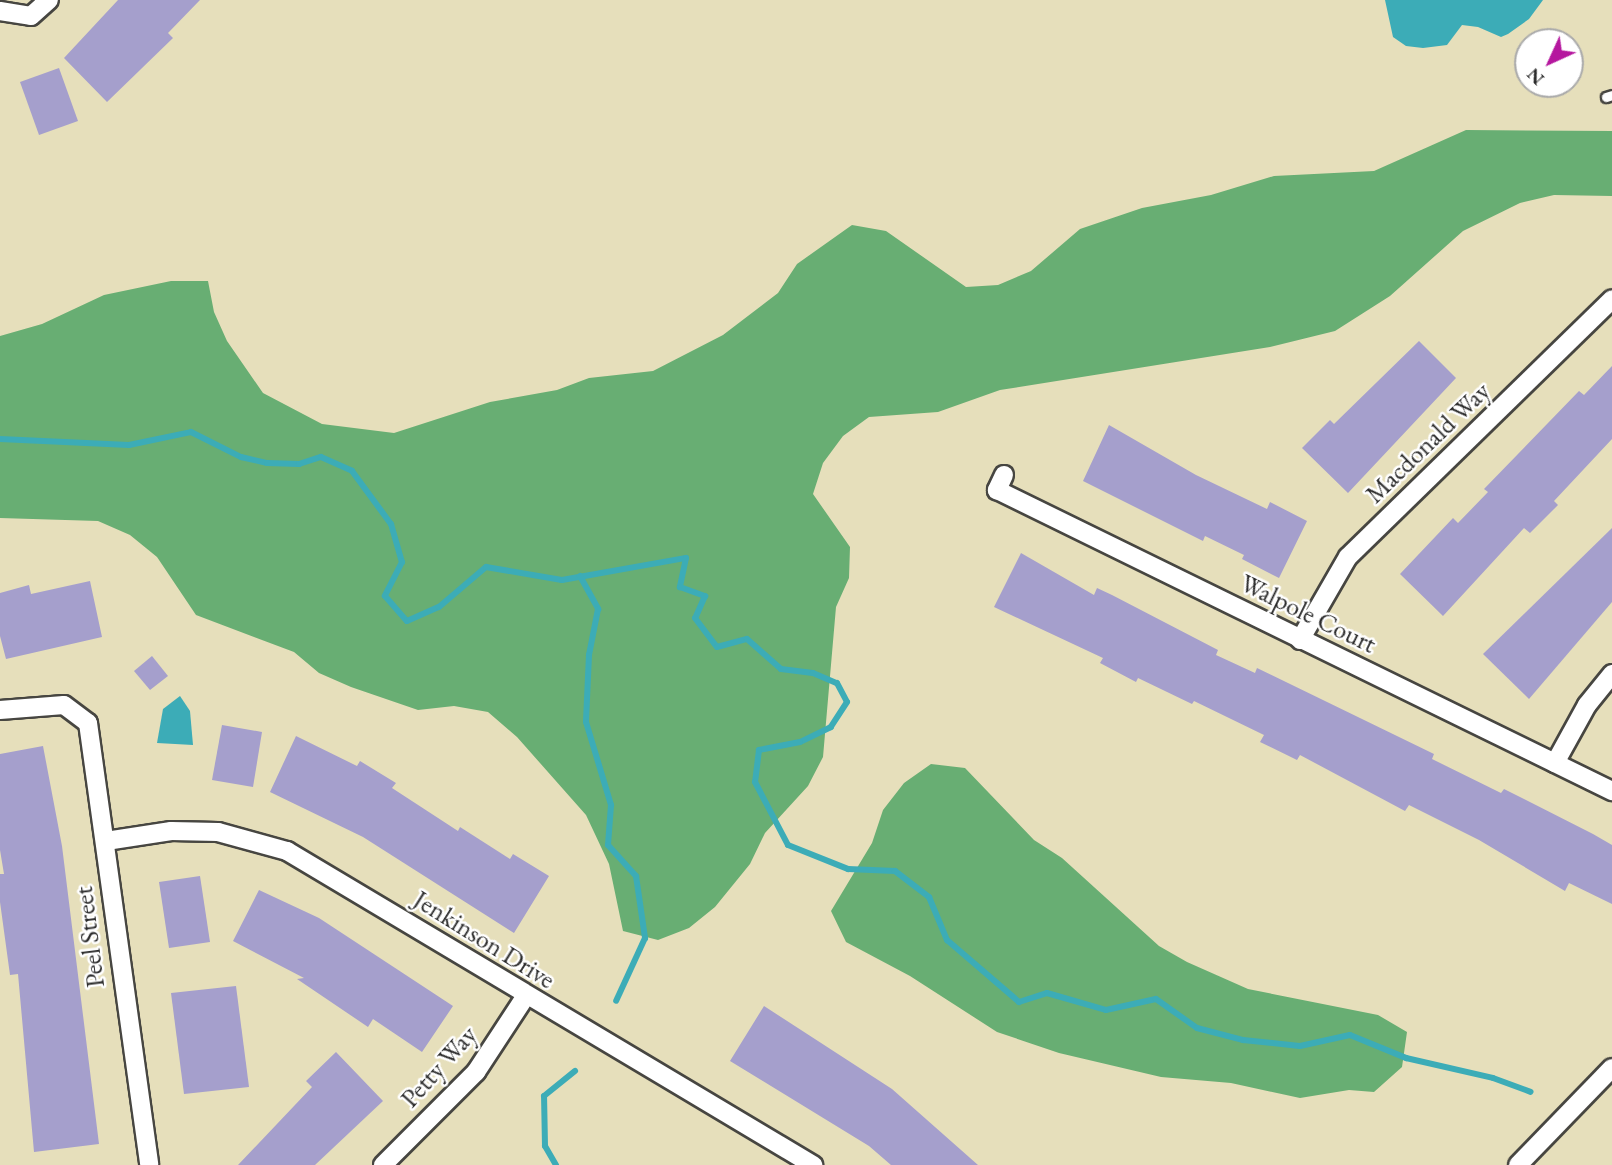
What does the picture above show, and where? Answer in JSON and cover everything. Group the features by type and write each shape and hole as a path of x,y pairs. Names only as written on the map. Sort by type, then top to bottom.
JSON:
{"street":[{"path":"0,11 31,16 49,0"},
{"name":"Macdonald Way","path":"1300,640 1348,557 1612,299"},
{"name":"Walpole Court","path":"1004,475 997,490 1612,791"},
{"path":"1555,763 1587,705 1612,674"},
{"name":"Peel Street","path":"0,710 52,704 74,709 90,733 106,841 132,1066 149,1165"},
{"name":"Jenkinson Drive","path":"106,841 171,831 218,832 287,852 525,997 813,1165"},
{"name":"Petty Way","path":"383,1165 476,1072 525,997"},
{"path":"1518,1165 1612,1068"}],"green space":[{"path":"1466,130 1612,131 1612,196 1554,195 1520,203 1463,231 1390,296 1335,331 1270,347 1000,390 938,412 869,417 843,436 823,463 813,494 850,547 849,578 836,607 823,757 808,786 765,833 750,864 715,907 689,928 658,940 623,931 609,864 586,815 517,737 488,712 454,706 418,710 351,687 319,673 294,652 196,615 157,557 130,535 98,521 0,518 0,336 42,324 104,295 171,281 208,281 214,312 227,341 263,393 322,424 394,433 490,402 557,390 589,378 653,371 723,335 778,293 797,264 852,225 886,231 966,287 998,285 1031,271 1080,229 1142,208 1211,195 1274,176 1374,171"},
{"path":"931,764 965,768 1034,840 1062,858 1159,946 1187,962 1248,989 1378,1015 1407,1032 1402,1067 1374,1092 1349,1090 1300,1098 1231,1083 1161,1077 1059,1053 997,1032 910,976 846,942 831,911 872,843 883,810 904,783"}],"water":[{"path":"1385,0 1543,0 1529,19 1501,37 1478,27 1462,25 1447,45 1423,48 1406,46 1393,37"},
{"path":"180,696 190,711 193,745 157,743 163,709"}],"building":[{"path":"118,0 200,0 168,33 173,38 107,102 64,58"},
{"path":"59,68 78,121 39,135 20,82"},
{"path":"1419,341 1456,378 1348,493 1302,448 1330,420 1334,424"},
{"path":"1612,366 1612,439 1554,501 1558,505 1530,533 1524,528 1443,616 1400,574 1453,518 1458,523 1488,492 1484,489 1579,391 1584,395"},
{"path":"1109,425 1196,475 1267,509 1270,502 1307,521 1279,578 1242,559 1244,555 1205,536 1203,541 1083,481"},
{"path":"1612,528 1612,602 1529,699 1483,654"},
{"path":"1021,553 1094,595 1097,588 1112,595 1218,650 1216,655 1255,673 1257,668 1434,754 1432,759 1501,793 1504,789 1612,845 1612,904 1569,883 1565,891 1479,840 1409,805 1405,811 1300,755 1297,760 1260,742 1264,735 1194,701 1192,704 1138,678 1136,682 1100,663 1103,658 994,607"},
{"path":"90,581 102,637 6,659 0,636 0,593 29,585 31,594"},
{"path":"152,656 168,676 150,690 134,671"},
{"path":"222,725 262,732 253,787 212,780"},
{"path":"296,736 357,766 360,761 396,783 392,788 458,831 460,827 510,859 513,854 549,876 514,933 363,837 270,792"},
{"path":"43,746 62,846 99,1144 34,1152 18,974 10,975 0,902 0,874 4,874 0,850 0,754"},
{"path":"200,876 210,942 169,948 159,882"},
{"path":"259,890 319,918 453,1006 422,1052 373,1019 368,1027 297,979 304,978 233,941"},
{"path":"236,986 249,1087 184,1094 171,993"},
{"path":"764,1006 892,1089 978,1165 891,1165 869,1146 730,1061"},
{"path":"336,1052 383,1101 315,1165 238,1165 312,1087 306,1081"}],"waterway":[{"path":"0,439 129,445 191,432 241,457 267,463 299,464 321,457 352,471 391,524 402,562 385,596 407,621 439,607 486,567 562,580 686,558 680,587 705,596 695,618 717,647 747,639 781,669 813,673 837,683 847,702 831,727 800,742 759,750 755,782 788,845 848,869 895,871 929,897 947,940 1019,1002 1047,993 1106,1010 1156,999 1197,1028 1243,1040 1300,1046 1350,1035 1406,1058 1493,1078 1531,1092"},
{"path":"580,576 598,609 589,655 586,722 611,805 608,845 636,876 645,938 616,1001"},
{"path":"556,1165 545,1146 544,1096 575,1071"}]}
